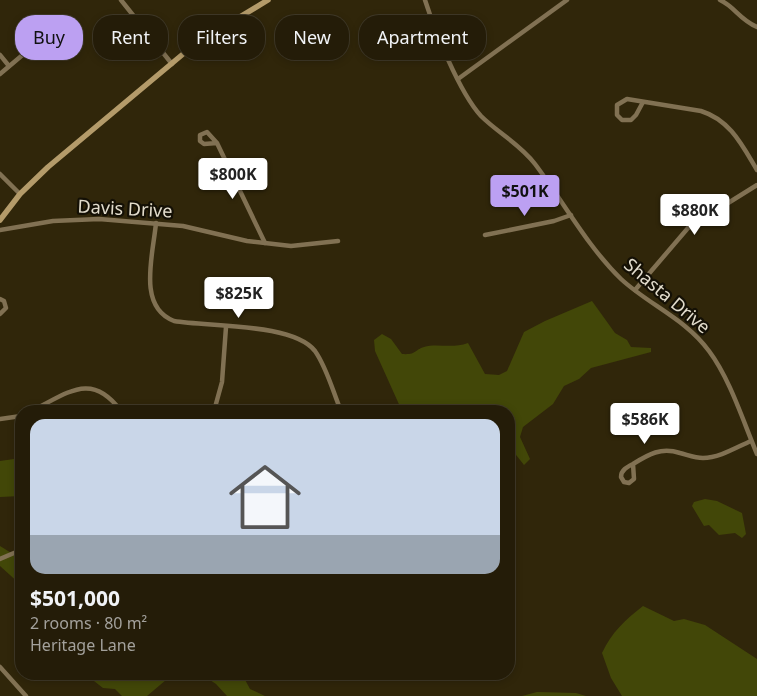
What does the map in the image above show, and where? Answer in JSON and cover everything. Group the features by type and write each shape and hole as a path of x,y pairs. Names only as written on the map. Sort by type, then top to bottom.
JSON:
{"street":[{"path":"121,0 172,64"},
{"path":"0,220 20,194 48,167 172,64 205,37 268,0"},
{"name":"Shasta Drive","path":"425,0 458,79 476,110 530,158 607,263 635,290 677,319 704,344 718,364 757,454"},
{"path":"458,79 567,0"},
{"path":"720,0 730,2 741,19 757,27"},
{"path":"0,55 9,66"},
{"path":"0,74 16,60"},
{"path":"642,102 632,119 624,120 617,115 616,106 622,100 642,102 701,111 720,119 734,133 757,170"},
{"path":"216,143 265,243"},
{"path":"0,174 20,194"},
{"path":"635,290 688,228 757,185"},
{"path":"485,235 554,221 571,215"},
{"name":"Davis Drive","path":"0,230 79,219 183,226 265,243 291,246 338,241"},
{"path":"156,224 150,286 151,295 158,310 174,322 285,333 304,341 320,359 339,405"},
{"path":"0,299 4,301 6,308 0,314"},
{"path":"216,405 222,382 226,327"},
{"path":"42,405 70,390 86,388 106,394 116,405"},
{"path":"0,419 15,417"},
{"path":"633,464 653,452 665,450 696,458 708,458 751,441"},
{"path":"0,559 15,553"},
{"path":"0,667 26,696"}],"green space":[{"path":"592,301 615,333 627,340 631,347 651,348 651,352 591,368 579,379 564,386 553,404 523,427 520,437 530,459 524,465 515,454 515,405 399,405 375,351 374,340 382,334 391,339 402,354 413,353 429,346 456,346 468,343 485,374 499,375 507,371 524,332"},
{"path":"15,459 15,496 0,497 0,461"},
{"path":"705,499 717,501 742,513 746,534 742,538 735,533 719,535 709,525 704,526 692,506 694,502"},
{"path":"0,546 15,555 15,580 0,566"},
{"path":"643,606 674,621 684,619 705,625 757,659 757,696 622,696 611,678 602,653 620,627"},
{"path":"93,680 166,680 147,696 122,696 115,689 103,688"},
{"path":"210,680 245,680 250,689 265,696 227,696"},
{"path":"537,692 576,693 586,696 522,696"}]}
